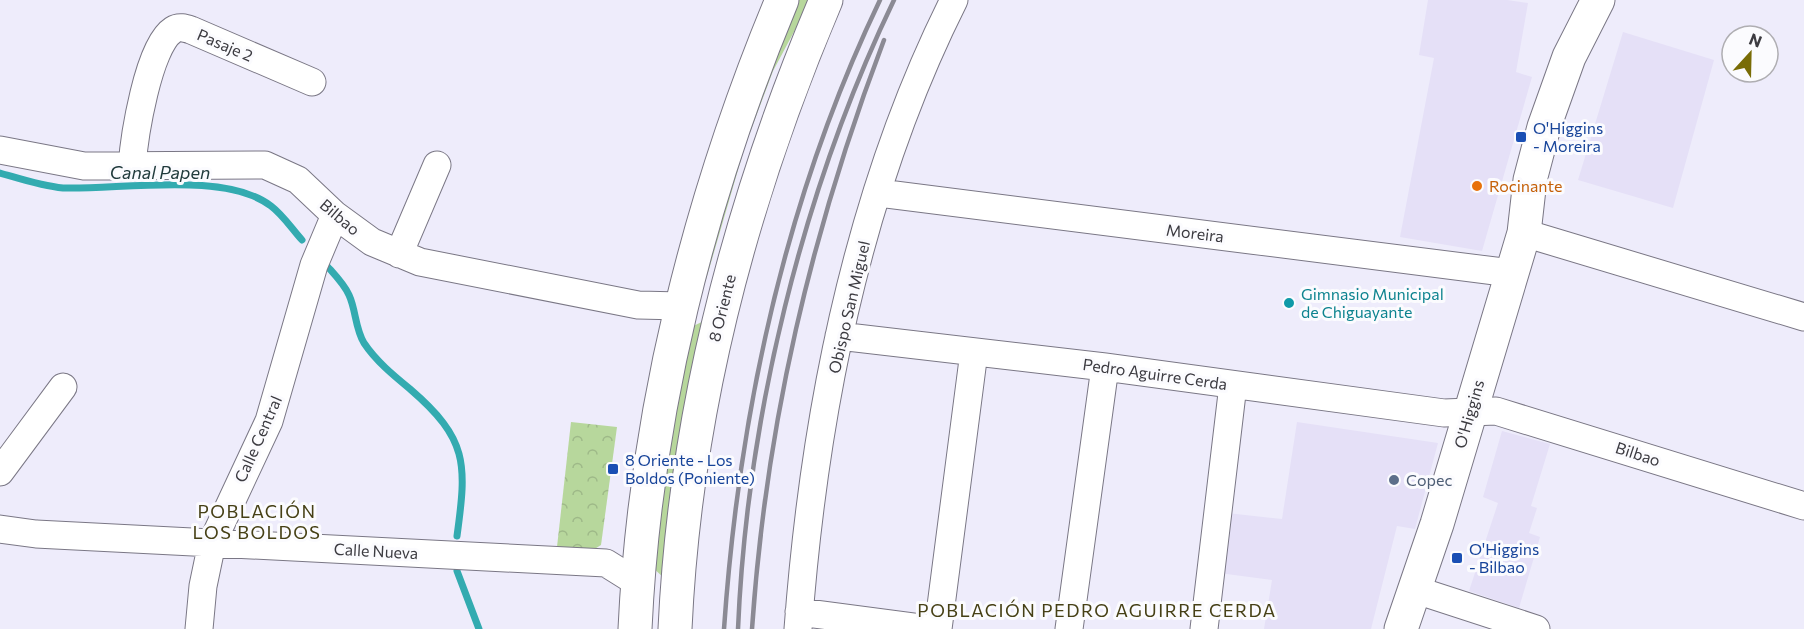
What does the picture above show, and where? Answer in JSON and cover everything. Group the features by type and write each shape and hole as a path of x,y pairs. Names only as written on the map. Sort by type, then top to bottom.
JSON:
{"main road":[{"path":"635,629 638,583 655,439 681,306 705,218 734,127 782,0"},
{"name":"8 Oriente","path":"675,627 680,555 693,452 728,281 767,154 826,0"},
{"name":"O'Higgins","path":"1401,629 1416,590 1524,233 1549,187 1591,45 1598,0"},
{"path":"681,306 692,306 707,299 728,281"},
{"path":"638,583 655,592 675,627"}],"street":[{"name":"Obispo San Miguel","path":"799,621 811,506 840,336 879,192 913,95 954,0"},
{"name":"Pasaje 2","path":"132,167 143,96 158,54 172,30 178,27 191,30 312,82"},
{"name":"Bilbao","path":"0,150 84,166 265,165 298,180 335,215 372,242 399,254 441,267 588,296 654,307 681,306"},
{"path":"399,254 437,165"},
{"name":"Moreira","path":"879,192 1511,273"},
{"name":"Calle Central","path":"199,629 203,586 212,543 269,421 318,254 335,215"},
{"path":"1524,233 1804,317"},
{"name":"Pedro Aguirre Cerda","path":"840,336 1105,367 1444,413 1470,411"},
{"path":"938,629 974,352"},
{"path":"1069,629 1105,367"},
{"path":"1204,629 1233,385"},
{"path":"0,472 63,387"},
{"name":"Bilbao","path":"1470,411 1513,414 1804,506"},
{"name":"Calle Nueva","path":"0,529 36,534 606,563 638,583"},
{"path":"1416,590 1536,629"},
{"path":"799,621 928,629"}],"shaded area":[{"path":"1428,0 1507,0 1528,3 1516,72 1532,77 1482,251 1400,237 1434,58 1419,55"},
{"path":"1623,32 1714,60 1673,208 1578,180"},
{"path":"1297,422 1438,443 1415,529 1397,526 1371,629 1264,629 1272,580 1219,573 1227,513 1282,519"},
{"path":"1502,431 1550,444 1531,506 1537,508 1529,533 1540,537 1519,608 1469,591 1498,503 1483,497"}],"green space":[{"path":"794,0 811,0 773,71 745,146 705,283 719,210"},
{"path":"706,320 664,578 651,566 689,328"},
{"path":"571,422 617,427 601,545 593,550 557,547"}],"waterway":[{"name":"Canal Papen","path":"0,173 63,188 200,185 227,189 251,195 271,206 302,240"},
{"name":"Canal Papen","path":"327,266 349,295 359,331 369,350 429,407 453,438 462,471 457,536"},
{"name":"Canal Papen","path":"457,571 479,629"}],"railway":[{"path":"724,629 741,467 772,307 793,228 818,151 847,74 880,0"},
{"path":"738,629 753,469 767,388 785,307 832,149 861,73 894,0"},
{"path":"752,629 768,477 796,330 835,184 884,40"}],"place":[{"name":"O'Higgins - Moreira","path":"1521,137"},
{"name":"Rocinante","path":"1477,186"},
{"name":"Gimnasio Municipal de Chiguayante","path":"1289,303"},
{"name":"8 Oriente - Los Boldos (Poniente)","path":"613,469"},
{"name":"Copec","path":"1394,480"},
{"name":"O'Higgins - Bilbao","path":"1457,558"}],"district":[{"name":"POBLACIÓN LOS BOLDOS","path":"257,522"},
{"name":"POBLACIÓN PEDRO AGUIRRE CERDA","path":"1097,611"}]}
